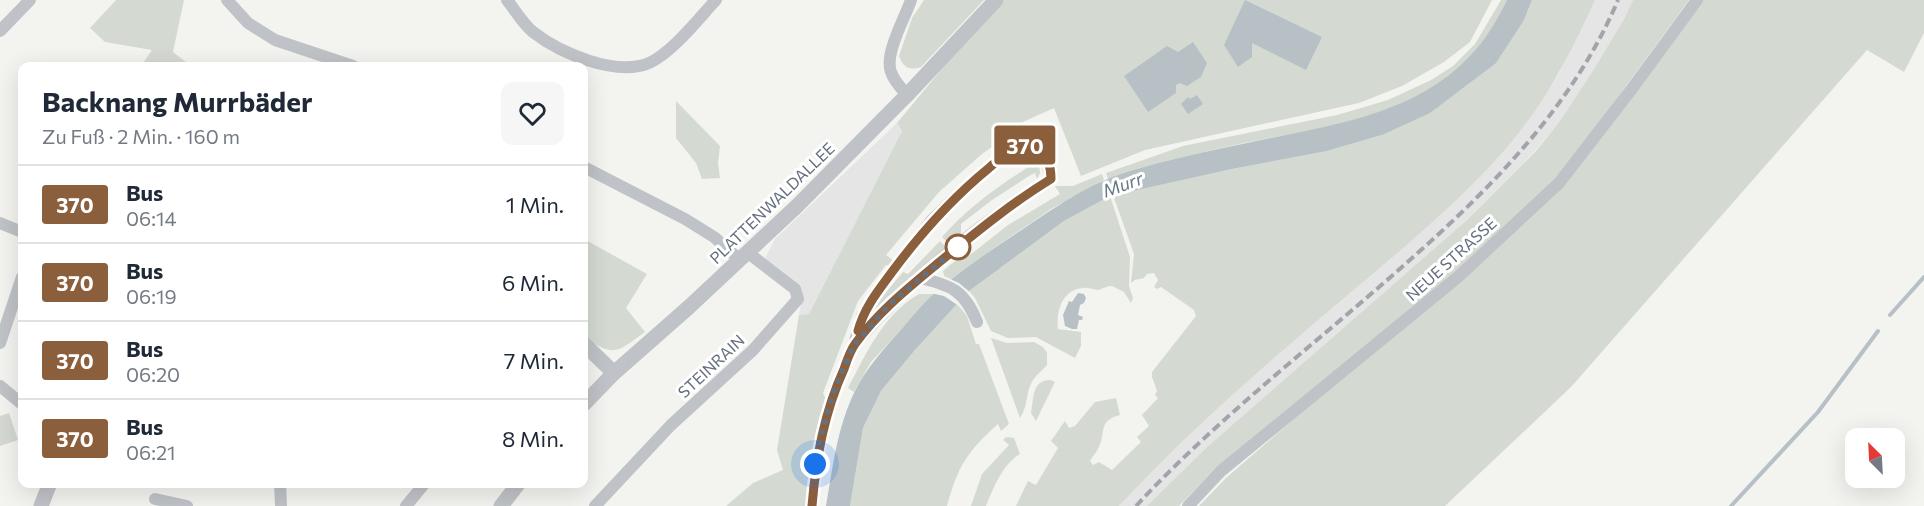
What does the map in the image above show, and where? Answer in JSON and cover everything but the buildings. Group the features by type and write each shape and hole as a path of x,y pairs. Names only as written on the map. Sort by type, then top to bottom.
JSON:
{"street":[{"path":"0,31 30,0"},
{"path":"227,0 248,23 275,40 341,62"},
{"path":"507,0 532,31 565,51 611,67 635,67 651,62 678,41 717,0"},
{"path":"907,95 891,73 889,64 891,52 911,0"},
{"name":"PLATTENWALDALLEE","path":"588,400 797,206 907,95 996,0"},
{"name":"NEUE STRASSE","path":"1188,506 1221,471 1458,277 1559,183 1698,0"},
{"path":"812,506 815,464 820,438 835,388 854,345 862,316 874,297 914,243 953,199 994,163 1021,146 1032,146 1042,152 1049,166 1051,179 1002,211 927,279 890,304 854,345"},
{"path":"588,169 685,219 743,256"},
{"path":"0,223 18,230"},
{"name":"STEINRAIN","path":"595,506 671,425 753,350 798,299 795,289 743,256"},
{"path":"927,279 951,287 963,296 977,322"},
{"path":"0,343 18,290"},
{"path":"588,348 614,374"},
{"path":"0,386 18,401"},
{"path":"41,506 48,488"},
{"path":"280,488 281,506"},
{"path":"406,506 421,488"},
{"path":"501,506 515,488"},
{"path":"155,499 187,506"}],"shaded area":[{"path":"116,0 184,0 173,52 186,62 144,62 152,50 105,42 90,28"},
{"path":"924,0 984,0 921,67 910,68 902,63 899,56 912,18"},
{"path":"999,0 1492,0 1470,42 1444,62 1402,86 1359,103 1145,150 1081,176 1054,108 1023,122 939,192 886,255 894,261 891,266 886,265 858,301 823,393 826,399 808,506 726,506 753,483 783,470 777,450 799,315 809,314 902,131 897,123"},
{"path":"1501,0 1507,0 1481,44 1470,57 1447,77 1395,106 1337,124 1196,154 1108,179 1106,173 1183,146 1337,115 1388,100 1431,80 1453,66 1475,44"},
{"path":"1532,0 1595,0 1563,65 1535,111 1505,149 1461,195 1228,399 1172,451 1119,506 1016,506 1028,481 1036,485 1058,448 1051,441 1065,421 1069,428 1075,426 1095,402 1116,398 1120,415 1108,420 1105,424 1101,443 1090,461 1093,465 1099,462 1112,470 1141,442 1137,437 1149,426 1142,415 1158,398 1155,395 1157,391 1152,372 1196,316 1194,310 1161,287 1157,289 1154,287 1158,280 1154,273 1147,274 1144,278 1131,283 1134,254 1113,195 1327,151 1382,135 1524,20"},
{"path":"1595,0 1633,0 1594,69 1560,121 1536,150 1467,220 1206,448 1147,506 1119,506 1147,475 1227,398 1342,300 1523,127 1559,74"},
{"path":"1633,0 1689,0 1558,179 1451,277 1217,467 1179,506 1147,506 1206,448 1467,220 1537,150 1560,121 1594,69"},
{"path":"1703,0 1924,0 1924,33 1904,72 1867,50 1571,387 1445,506 1199,506 1226,478 1562,186"},
{"path":"676,101 720,146 718,163 720,178 702,179 696,163 676,138"},
{"path":"897,123 902,131 809,314 799,315 802,299 799,285 765,258 775,239"},
{"path":"1039,165 1040,173 1037,179 1035,173 992,200 961,224 961,233 949,244 942,237 972,207 1030,166 1032,168"},
{"path":"1102,174 1104,180 1051,209 953,280 944,276 943,271 960,257 962,259 970,255 1008,225 1060,194 1055,186 1073,186"},
{"path":"1110,196 1130,257 1129,286 1133,298 1131,303 1124,292 1112,286 1098,290 1085,288 1076,290 1065,297 1059,309 1058,329 1081,332 1081,346 1075,358 1036,337 1008,338 991,331 975,298 969,291 1064,221"},
{"path":"588,241 647,274 626,308 645,332 616,350 594,344 588,340"},
{"path":"940,241 947,248 867,321 866,316 903,272 908,274"},
{"path":"919,294 934,294 871,362 854,392 848,388 869,348 886,323 895,312"},
{"path":"957,304 967,316 1009,424 1001,431 998,424 971,452 955,480 947,506 850,506 863,428 881,391"},
{"path":"991,338 1007,343 1034,342 1043,347 1047,353 1047,365 1031,385 1020,418"},
{"path":"1051,380 1055,382 1036,421 1031,413 1035,391 1040,383"},
{"path":"9,413 18,440 0,446 0,416"},
{"path":"1006,437 1014,438 1020,454 1003,470 986,506 971,506 982,474 1009,445 1003,440"}],"water":[{"path":"1245,0 1322,37 1306,70 1252,43 1252,57 1238,67 1224,45"},
{"name":"Murr","path":"1507,0 1532,0 1524,20 1496,63 1430,113 1382,135 1327,151 1110,196 1064,221 969,291 881,391 863,428 850,506 826,506 840,433 859,383 880,354 921,307 966,268 1059,205 1113,177 1187,156 1366,116 1421,93 1446,77 1475,51"},
{"path":"1193,42 1207,63 1201,77 1187,86 1180,83 1176,85 1176,93 1148,112 1124,76 1167,46 1178,52"},
{"path":"1197,95 1203,104 1188,114 1181,104 1188,97 1190,99"},
{"path":"1078,293 1084,294 1086,298 1080,305 1078,315 1083,317 1079,320 1077,329 1072,329 1065,326 1063,315 1069,301 1072,302"}],"pier":[{"path":"950,279 971,293 959,306 944,296 930,293"}],"waterway":[{"path":"1890,315 1924,277"},
{"path":"1731,506 1818,412 1878,331"}],"railway":[{"path":"1136,506 1226,418 1420,251 1487,187 1548,118 1574,81 1598,42 1618,0"}],"bus line":[{"name":"370","path":"812,506 815,464 820,438 835,388 854,345 890,304 984,224 1051,179 1049,166 1042,152 1032,146 1021,146 994,163 953,199 914,243 874,297 862,316 858,331"}],"route":[{"path":"815,464 835,388 854,345 890,304 958,247"}]}
